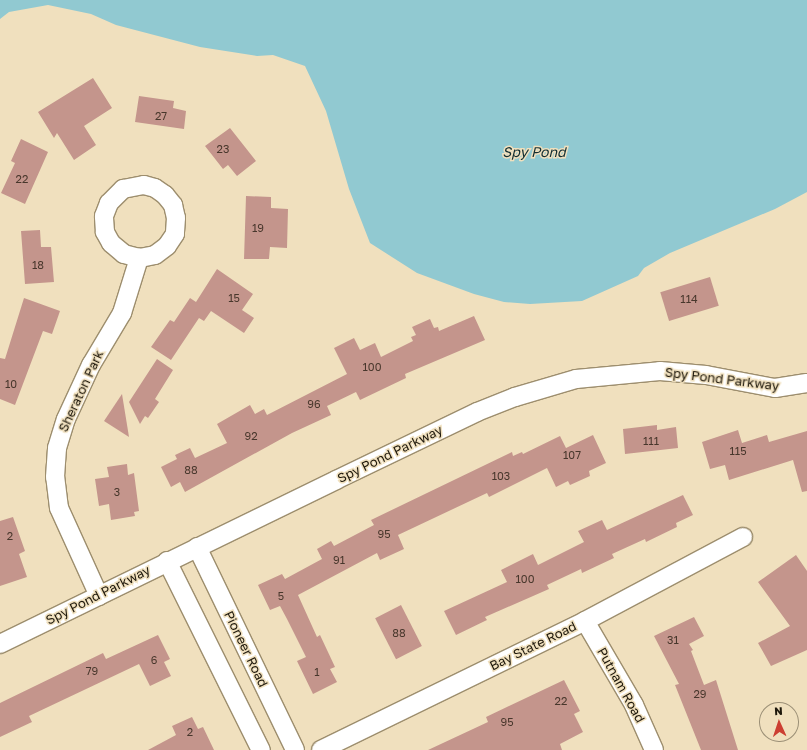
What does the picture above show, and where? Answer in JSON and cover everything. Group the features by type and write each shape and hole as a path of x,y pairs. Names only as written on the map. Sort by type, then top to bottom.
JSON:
{"street":[{"path":"144,186 155,188 165,195 173,205 176,218 175,234 167,246 155,255 139,258 124,254 111,243 105,232 104,216 108,203 123,189 144,186"},
{"name":"Sheraton Park","path":"99,596 60,508 55,477 57,448 66,419 91,365 122,313 139,258"},
{"name":"Spy Pond Parkway","path":"0,644 167,561 477,412 515,397 576,379 660,371 706,375 775,388 807,383"},
{"name":"Bay State Road","path":"321,750 585,621 743,537"},
{"name":"Pioneer Road","path":"198,547 295,750"},
{"path":"167,561 261,750"},
{"name":"Putnam Road","path":"585,621 634,705 654,750"}],"water":[{"name":"Spy Pond","path":"0,0 807,0 807,192 775,209 670,253 644,268 638,276 582,301 530,304 504,302 474,294 417,273 370,243 349,189 326,111 305,66 273,55 257,56 200,47 116,25 91,14 48,5 9,12 0,19"}],"building":[{"path":"93,78 112,108 84,126 96,145 74,160 57,133 54,138 38,112"},
{"path":"139,96 174,101 173,108 186,111 184,129 135,122"},
{"path":"230,128 256,161 237,176 228,165 223,169 205,146"},
{"path":"21,139 48,152 25,204 1,193 15,163 11,161"},
{"path":"246,196 271,197 271,208 288,209 287,248 270,247 269,259 244,259"},
{"path":"40,230 41,247 51,247 54,282 25,284 21,231"},
{"path":"217,269 253,294 242,310 254,318 244,333 211,311 204,321 199,318 171,360 151,347 170,320 174,322 190,298 196,302"},
{"path":"710,277 719,306 669,321 660,292"},
{"path":"24,298 60,311 52,334 43,331 15,405 0,399 0,358 5,359"},
{"path":"474,316 485,340 405,374 406,378 360,400 356,392 327,406 331,415 292,433 185,492 180,482 171,487 161,467 177,459 175,455 190,448 195,458 227,443 217,424 250,405 255,414 264,409 267,415 347,374 334,348 354,338 360,350 375,343 381,357 413,341 411,337 416,335 412,327 430,319 434,328 438,327 439,331"},
{"path":"157,359 173,370 155,399 159,402 148,418 145,416 140,424 129,402"},
{"path":"122,394 129,437 104,421"},
{"path":"657,425 657,430 676,427 678,448 625,454 623,429"},
{"path":"738,430 742,443 767,435 769,442 807,431 807,491 802,492 793,460 729,480 725,465 710,469 702,442"},
{"path":"593,435 606,463 589,471 590,476 570,485 568,481 556,487 547,468 489,497 487,493 398,535 404,549 380,560 377,553 298,595 317,637 320,635 335,667 330,669 337,682 313,694 297,661 306,657 287,619 280,606 270,610 258,585 282,574 285,579 322,559 317,549 331,541 334,546 374,525 371,520 512,452 513,456 522,452 523,454 560,436 566,448"},
{"path":"127,464 128,475 134,473 139,511 134,512 135,516 111,520 109,504 99,506 95,479 109,477 107,467"},
{"path":"683,495 693,515 676,523 677,527 646,542 645,539 612,554 614,558 582,573 581,569 547,585 549,589 485,617 487,620 456,635 444,611 507,582 501,570 533,554 538,565 584,542 578,531 602,520 607,530"},
{"path":"13,517 25,551 19,554 27,577 0,586 0,521"},
{"path":"796,555 807,571 807,650 771,666 758,643 790,626 758,582"},
{"path":"401,605 422,646 396,659 375,618"},
{"path":"694,617 704,636 689,644 693,650 691,651 704,685 716,680 738,750 701,750 675,685 679,684 654,636"},
{"path":"158,635 170,659 164,662 171,676 150,686 139,664 29,716 32,722 0,737 0,703 103,653 106,659"},
{"path":"564,680 580,711 574,714 583,732 560,744 562,750 428,750 488,722 486,717"},
{"path":"192,717 198,729 203,727 214,750 148,750 176,735 172,726"}]}
